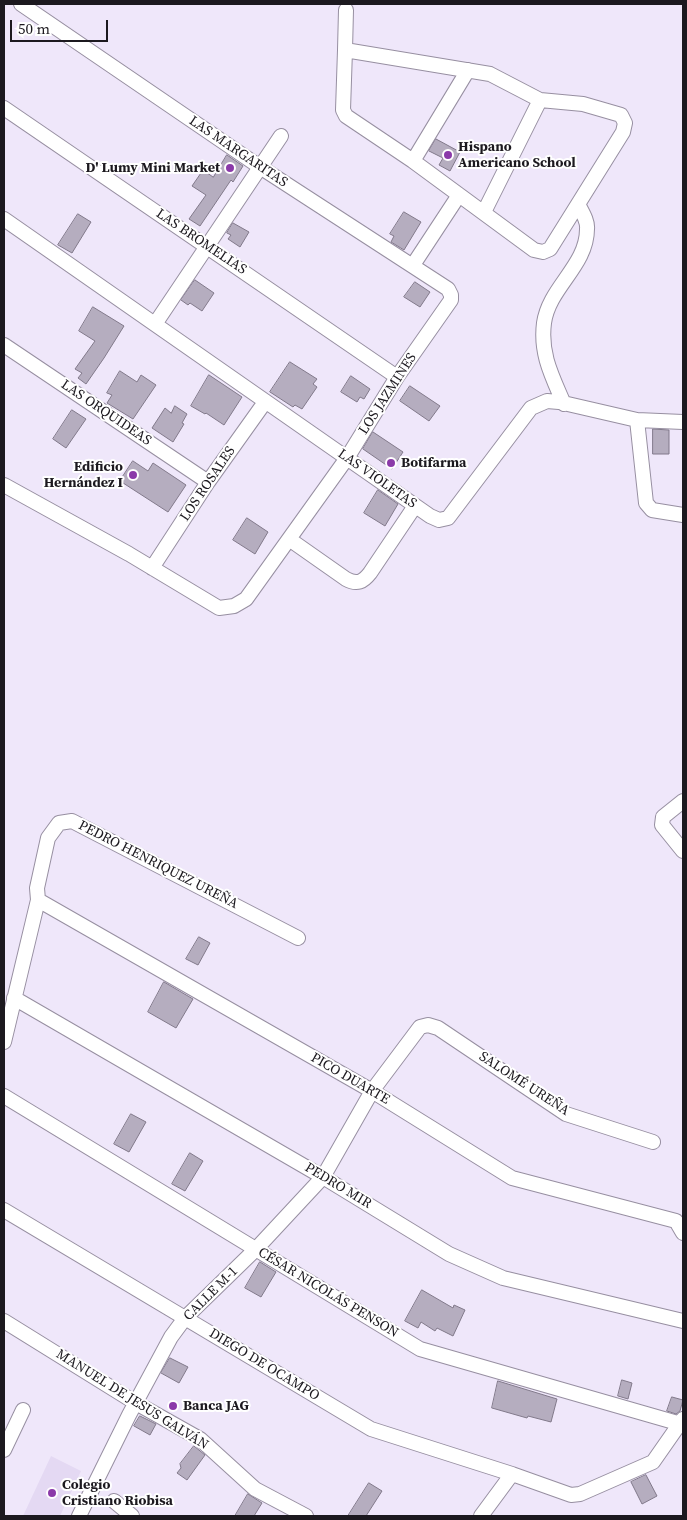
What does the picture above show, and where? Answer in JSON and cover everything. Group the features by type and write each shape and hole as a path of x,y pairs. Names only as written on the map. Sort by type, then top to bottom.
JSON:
{"street":[{"name":"LAS MARGARITAS","path":"21,4 260,167 448,289 451,300"},
{"path":"345,50 490,74 540,100 583,104 621,115 625,123 623,132 550,248 543,252 534,250 414,161 346,116 343,110 346,10"},
{"path":"414,161 468,70"},
{"path":"484,212 540,100"},
{"name":"LAS BROMELIAS","path":"4,108 397,377"},
{"path":"155,324 281,136"},
{"path":"413,265 459,195"},
{"path":"564,404 546,361 544,322 549,306 579,261 582,252 588,229 578,204"},
{"name":"LAS VIOLETAS","path":"4,219 415,506 439,520 448,518 531,408 547,402 637,420 683,422"},
{"name":"LOS JAZMINES","path":"152,568 218,608 234,606 246,599 346,458 397,377 451,300"},
{"name":"LAS ORQUIDEAS","path":"4,345 208,482"},
{"name":"LOS ROSALES","path":"152,568 208,482 265,402"},
{"path":"637,420 648,508 683,515"},
{"path":"4,485 152,568"},
{"path":"289,539 346,579 359,583 366,579 415,506"},
{"path":"683,801 663,817 662,821 662,825 683,851"},
{"name":"PEDRO HENRIQUEZ UREÑA","path":"4,1042 38,900 37,888 48,838 59,823 72,820 298,938"},
{"name":"PICO DUARTE","path":"38,900 372,1091 512,1178 680,1227"},
{"name":"PEDRO MIR","path":"14,998 323,1177 449,1254 503,1278 683,1321"},
{"name":"CALLE M-1","path":"79,1516 171,1337 185,1318 256,1249 323,1177 372,1091 420,1027 428,1025"},
{"name":"SALOMÉ UREÑA","path":"428,1025 438,1028 566,1114 653,1142"},
{"name":"CÉSAR NICOLÁS PENSON","path":"4,1096 420,1349 682,1421"},
{"name":"DIEGO DE OCAMPO","path":"4,1210 371,1429 571,1495 580,1494 653,1462 682,1421"},
{"name":"MANUEL DE JESUS GALVÁN","path":"4,1321 200,1439 255,1489 306,1516"},
{"path":"4,1447 23,1410"},
{"path":"482,1516 512,1474"},
{"path":"114,1501 132,1516"}],"shaded area":[{"name":"Colegio Cristiano Riobisa","path":"51,1456 81,1471 60,1516 23,1516"}],"building":[{"name":"Hispano Americano School","path":"436,139 460,152 450,171 439,165 443,158 429,151"},
{"path":"227,155 243,166 233,182 231,180 200,226 189,219 206,195 192,186 203,170 213,177"},
{"path":"404,212 421,222 404,250 391,242 394,236 390,234"},
{"path":"78,214 91,222 72,253 58,245"},
{"path":"233,223 249,232 240,247 228,239 231,235 227,233"},
{"path":"195,280 214,293 202,311 190,303 188,305 181,300"},
{"path":"415,282 430,292 420,307 404,297"},
{"path":"93,307 124,326 86,384 78,378 82,373 75,369 95,341 79,331"},
{"path":"290,362 317,379 313,384 317,387 302,409 295,405 293,407 270,392"},
{"path":"120,371 137,382 141,375 156,385 133,419 107,403 112,395 107,393"},
{"path":"209,375 242,397 224,425 191,406"},
{"path":"351,376 370,389 364,399 360,397 357,402 341,392"},
{"path":"410,386 440,406 429,421 400,401"},
{"path":"175,406 187,414 182,423 184,424 173,442 152,428 165,408 171,413"},
{"path":"72,410 86,419 66,448 53,439"},
{"path":"653,429 669,430 669,454 653,454"},
{"path":"373,432 403,452 392,469 363,449"},
{"path":"133,461 148,471 153,463 186,485 168,512 120,481"},
{"path":"378,490 398,504 385,526 364,513"},
{"path":"247,518 268,532 255,554 233,540"},
{"path":"199,937 210,943 198,965 186,959"},
{"path":"164,982 193,999 176,1028 148,1012"},
{"path":"131,1114 146,1122 129,1152 114,1144"},
{"path":"190,1153 203,1161 185,1191 172,1184"},
{"path":"260,1262 276,1272 261,1297 245,1288"},
{"path":"422,1290 453,1308 454,1305 465,1310 453,1336 437,1328 435,1331 421,1322 418,1328 405,1321"},
{"path":"170,1358 188,1367 179,1383 161,1373"},
{"path":"622,1380 632,1383 628,1399 618,1396"},
{"path":"498,1381 557,1399 551,1422 528,1416 527,1418 492,1408"},
{"path":"672,1397 683,1400 680,1411 676,1414 667,1411"},
{"path":"140,1416 156,1424 150,1435 134,1426"},
{"path":"194,1446 205,1455 187,1480 177,1473 181,1468 180,1464"},
{"path":"646,1475 657,1496 642,1504 631,1482"},
{"path":"369,1483 382,1491 366,1516 348,1516"},
{"path":"248,1494 262,1503 254,1516 235,1516"}],"place":[{"name":"Hispano Americano School","path":"448,155"},
{"name":"D' Lumy Mini Market","path":"230,168"},
{"name":"Botifarma","path":"391,463"},
{"name":"Edificio Hernández I","path":"133,475"},
{"name":"Banca JAG","path":"173,1406"},
{"name":"Colegio Cristiano Riobisa","path":"52,1493"}]}
